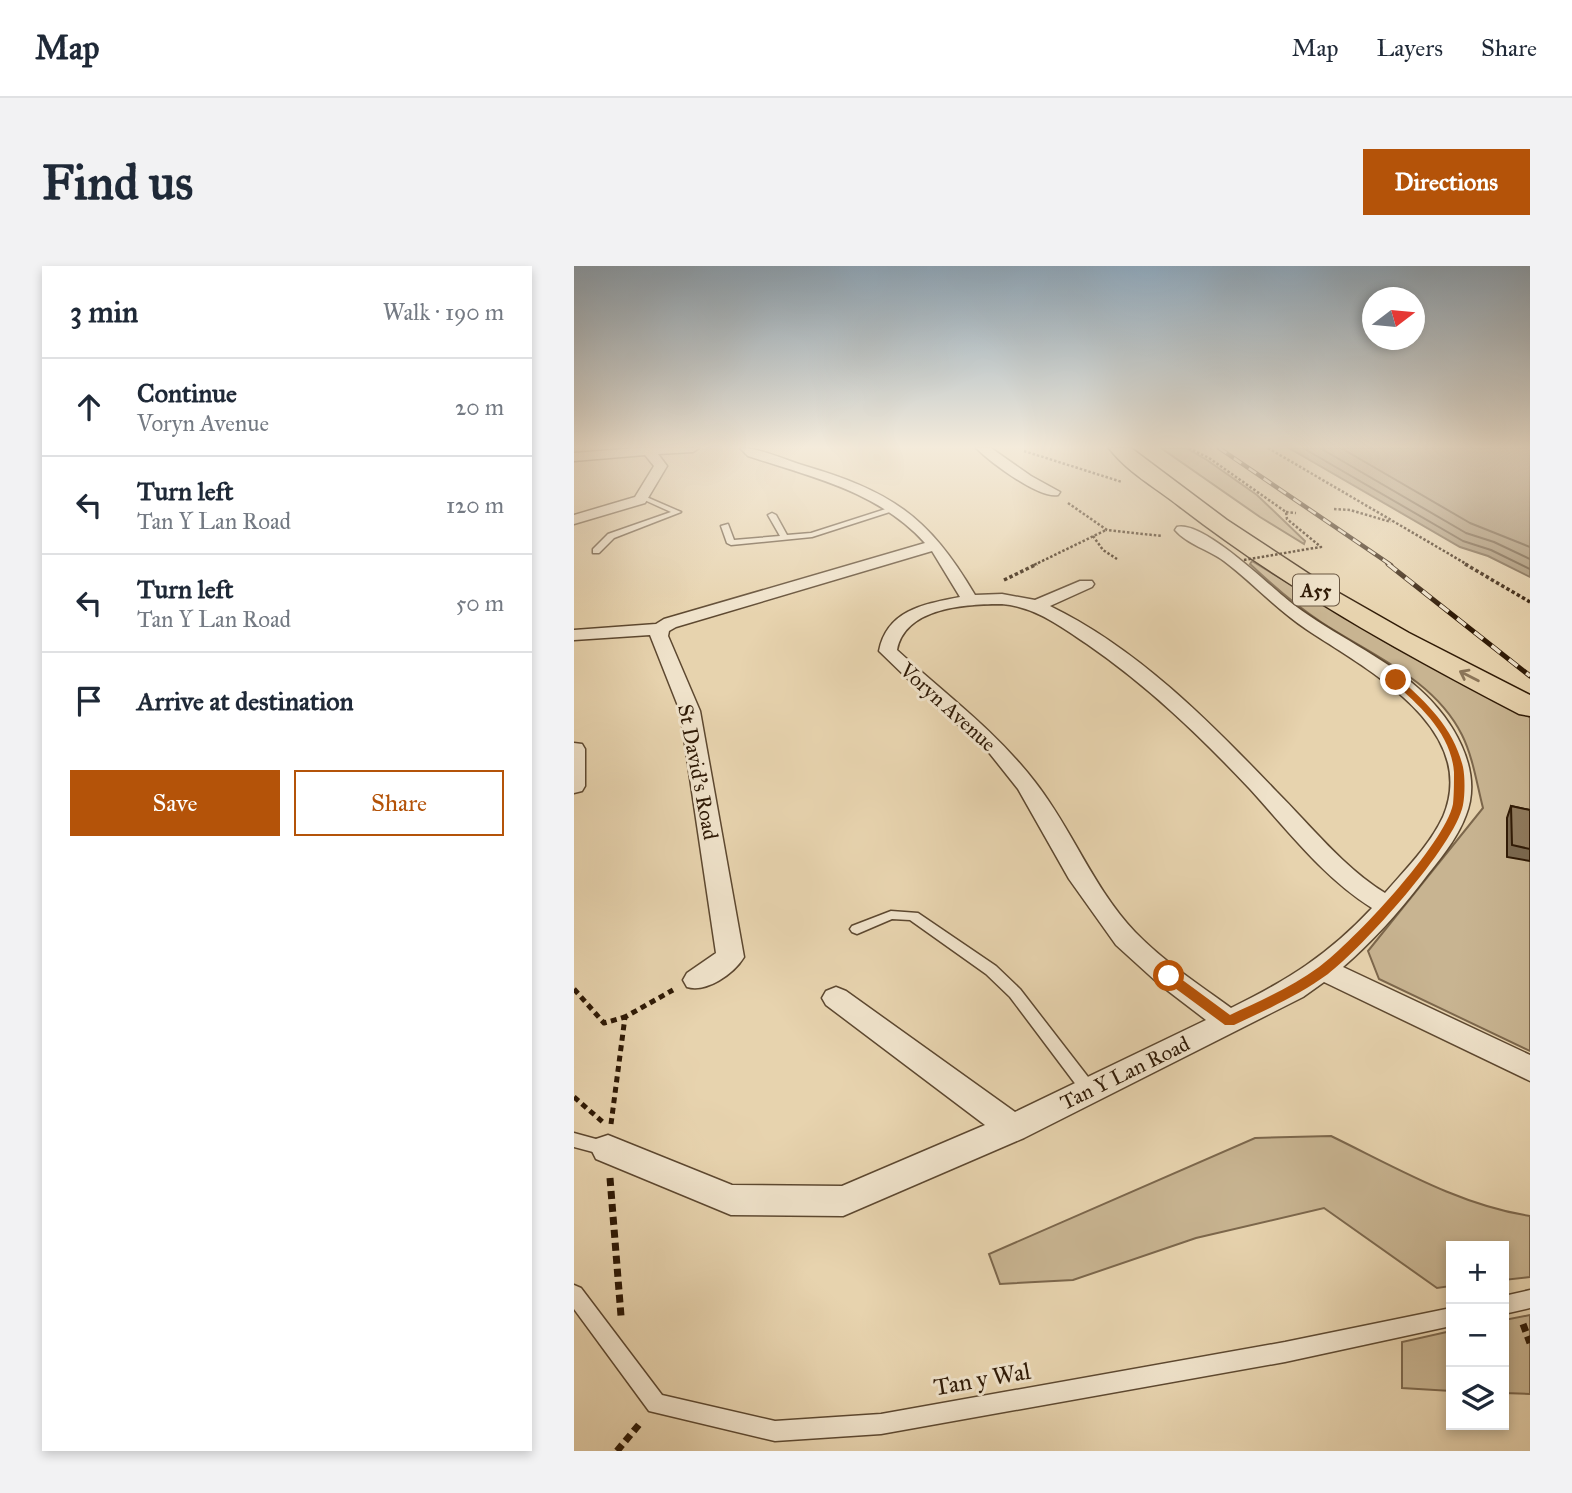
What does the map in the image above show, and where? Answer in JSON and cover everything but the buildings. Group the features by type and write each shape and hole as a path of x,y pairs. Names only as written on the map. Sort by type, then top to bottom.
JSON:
{"highway":[{"name":"A55","path":"1191,503 1247,545 1324,595 1427,655 1530,707"},
{"name":"A55","path":"1217,503 1254,530 1367,601 1492,661"}],"street":[{"path":"574,520 623,503"},
{"path":"888,503 935,545 980,600"},
{"name":"Tan Y Lan Road","path":"608,1149 731,1200 843,1201 1013,1128 1293,990 1324,970 1389,907 1442,840 1458,806 1459,770 1449,739 1427,708 1396,680 1296,615 1259,586 1233,560 1190,535"},
{"path":"574,635 660,629 670,623 935,545"},
{"path":"893,557 906,565 948,564"},
{"path":"1035,606 1086,584"},
{"name":"Voryn Avenue","path":"1229,1022 1169,976 1125,937 1082,879 1028,787 990,741 888,652 889,638 895,627 909,617 980,600 1035,606 1123,658 1178,704 1337,869 1363,891 1389,907"},
{"name":"St David's Road","path":"660,629 659,636 690,711 730,957 697,980"},
{"path":"574,749 574,786"},
{"path":"1324,970 1530,1069"},
{"path":"836,998 1013,1128"}],"lane":[{"path":"596,551 611,536 677,512 657,503"},
{"path":"725,526 731,543 785,538 812,535 895,509"},
{"path":"772,515 785,538"},
{"path":"857,929 891,915 913,916 980,963 1015,992 1089,1090"},
{"path":"574,1140 608,1149"},
{"path":"574,1294 656,1404"},
{"path":"1508,1304 1530,1299"},
{"name":"Tan y Wal","path":"656,1404 775,1431 881,1424 1285,1352 1446,1318"}],"path":[{"path":"1069,503 1107,530"},
{"path":"1274,503 1286,512 1296,513"},
{"path":"1361,503 1530,602"},
{"path":"1334,509 1350,510 1397,524"},
{"path":"1244,560 1321,547 1287,519 1286,512"},
{"path":"980,600 989,588 1023,568 1107,530 1190,535"},
{"path":"1093,536 1103,550 1117,559"},
{"path":"574,989 604,1023 625,1017 659,997 697,980"},
{"path":"574,1097 611,1129 625,1017"},
{"path":"608,1149 621,1315 626,1328"},
{"path":"617,1451 656,1404"}],"shaded area":[{"path":"1240,503 1266,503 1305,541 1304,544"},
{"path":"1252,561 1394,647 1530,717 1530,1051 1379,979 1368,951 1483,808 1472,762 1462,735 1450,715 1418,683 1302,609 1250,564"},
{"path":"1331,1136 1453,1194 1504,1211 1530,1216 1530,1277 1509,1279 1509,1241 1446,1241 1446,1287 1437,1288 1324,1208 1196,1238 1073,1280 1000,1284 989,1254 1255,1138"},
{"path":"1530,1315 1530,1394 1509,1393 1509,1319"},
{"path":"1446,1332 1446,1391 1402,1388 1402,1342"}],"water":[{"path":"1385,503 1530,503 1530,577 1488,556 1460,547"}],"railway":[{"path":"1300,503 1391,565"},
{"path":"1388,564 1530,676"}],"route":[{"path":"1169,976 1229,1022 1293,990 1324,970 1375,923 1442,840 1458,806 1459,770 1449,739 1427,708 1396,680"}]}
